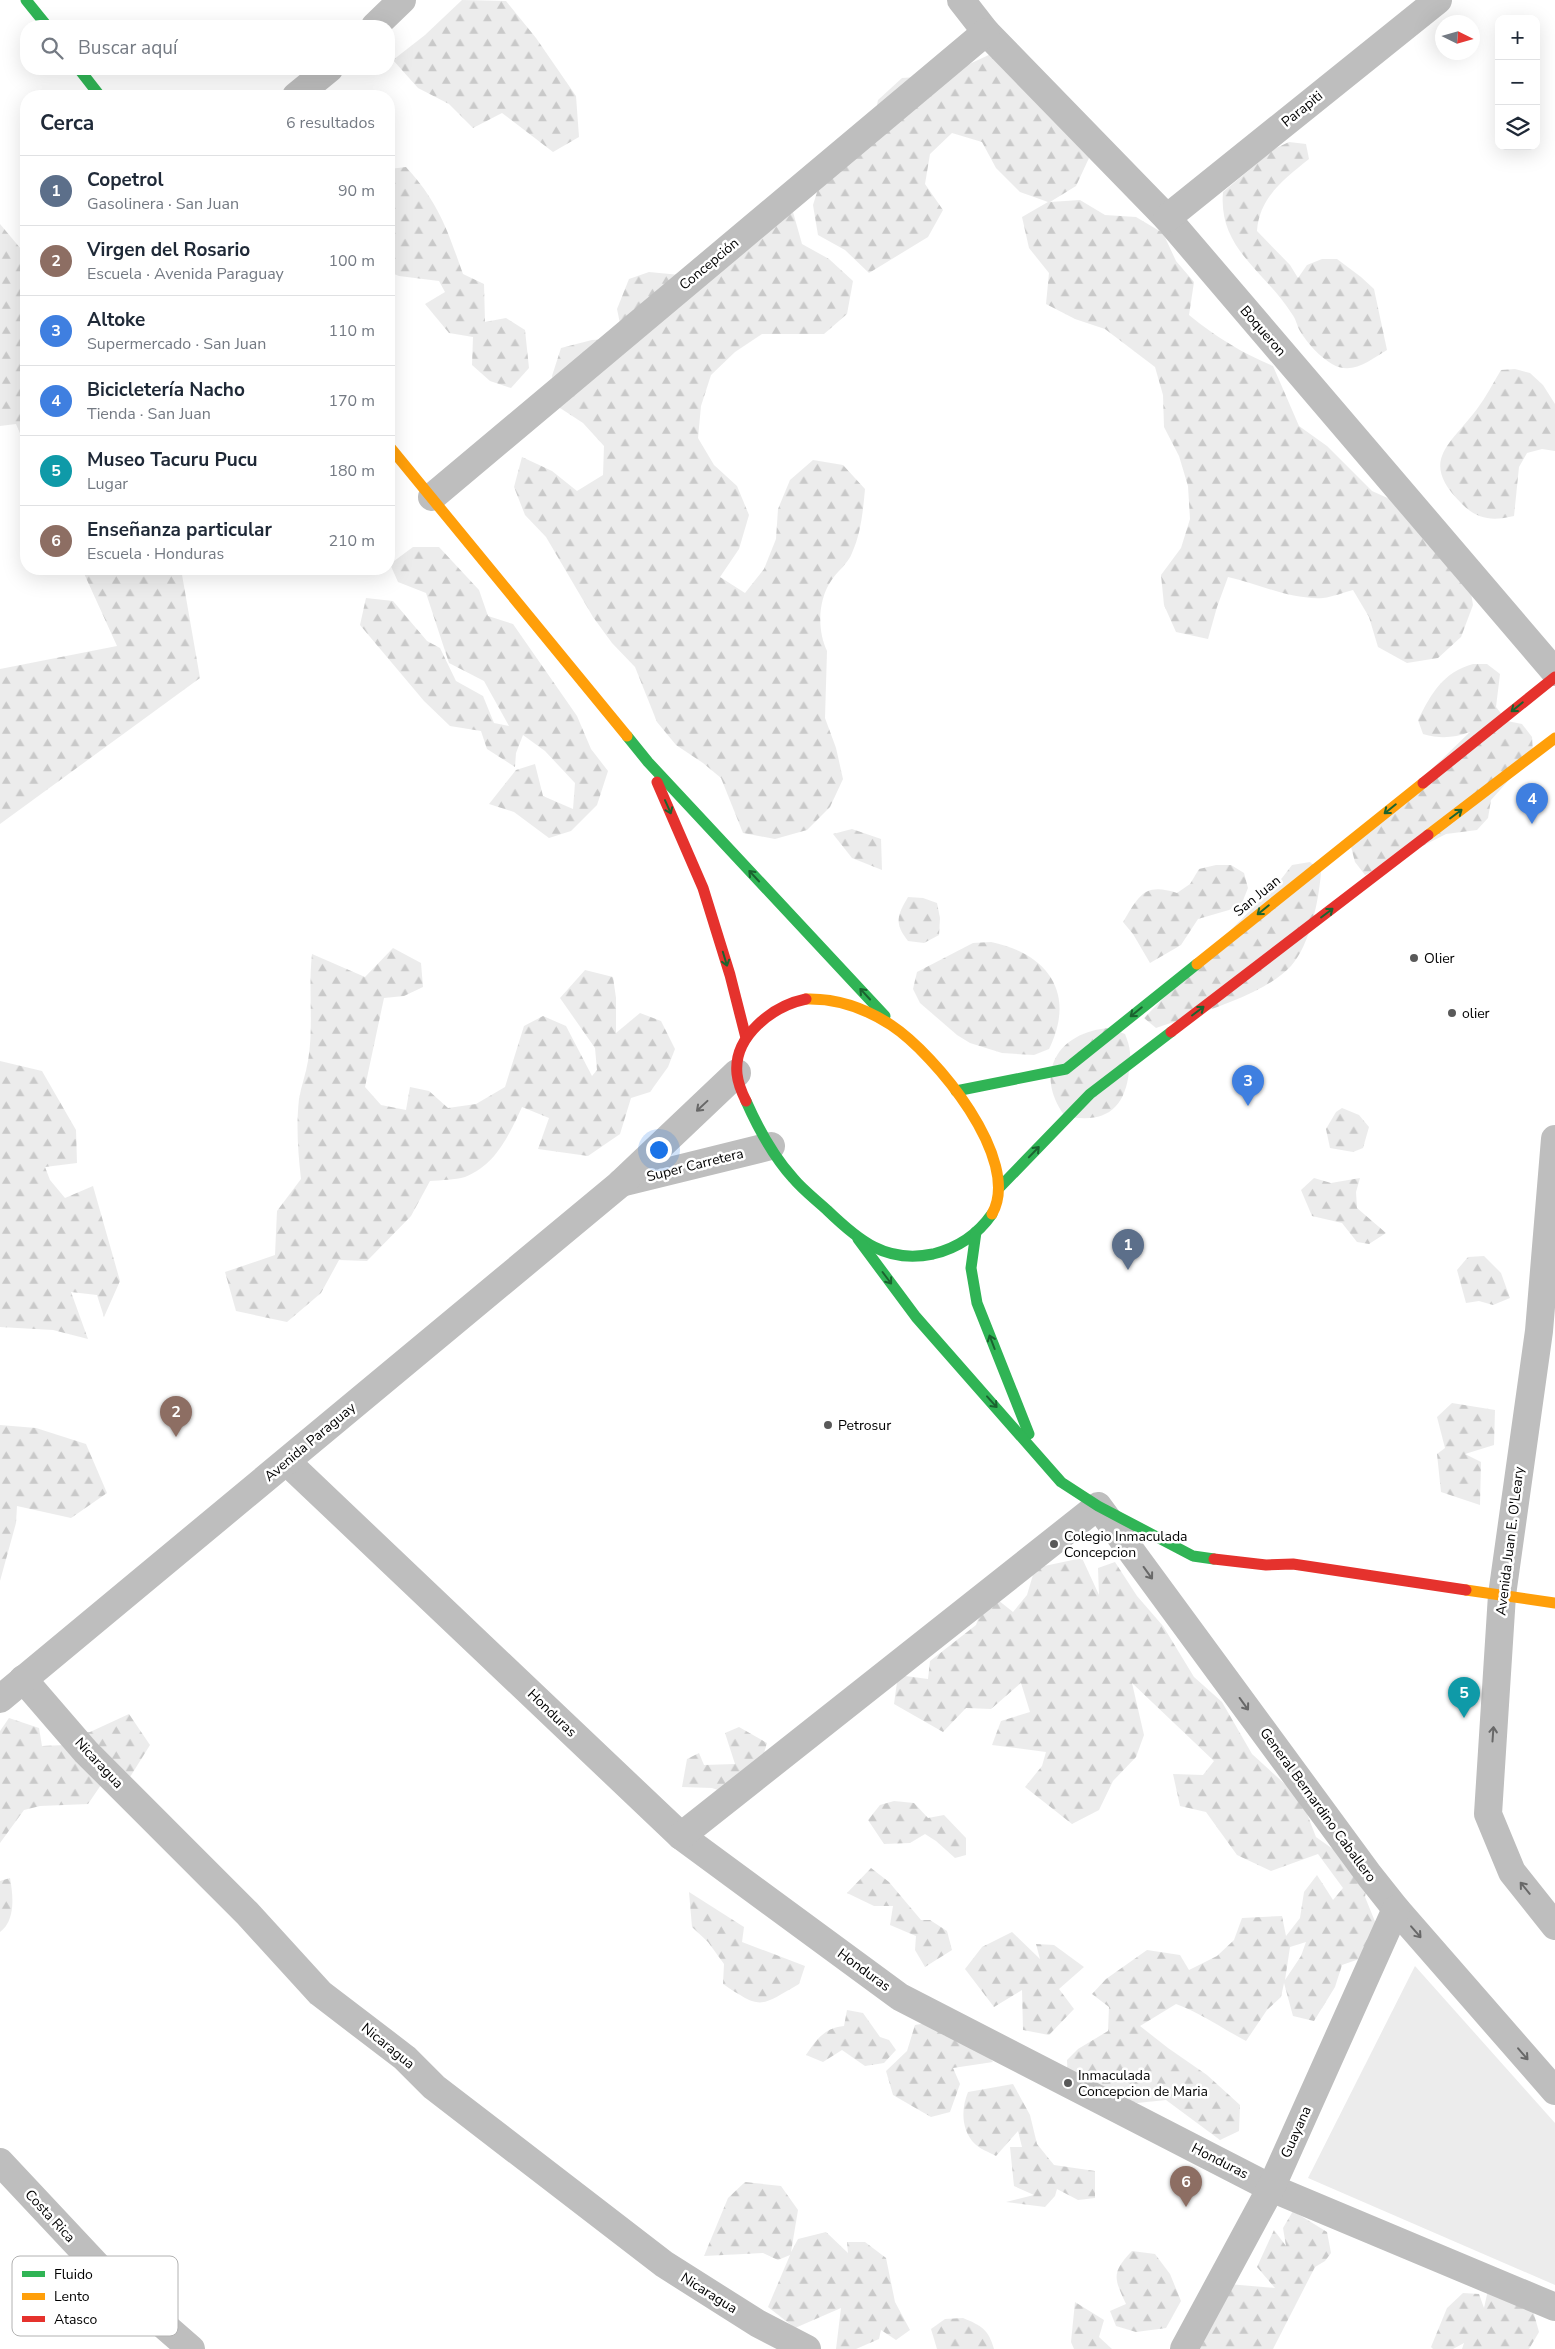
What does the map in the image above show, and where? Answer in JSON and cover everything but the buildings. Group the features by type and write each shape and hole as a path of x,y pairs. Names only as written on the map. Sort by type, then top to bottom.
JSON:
{"main road":[{"path":"26,0 41,20"},
{"path":"84,75 95,90"},
{"path":"395,453 648,762 898,1030 928,1059 956,1091 979,1127 994,1156 999,1172 1000,1187 998,1201 992,1215 976,1232 957,1246 936,1254 915,1256 880,1250 858,1239"},
{"name":"San Juan","path":"956,1091 1066,1069 1555,677"},
{"path":"1000,1187 1090,1094 1555,738"},
{"path":"648,762 703,888 730,974 746,1038"},
{"path":"898,1030 863,1012 829,998 789,1002 767,1014 746,1038 737,1073 746,1104 792,1177 858,1239 916,1317 1061,1482 1098,1506 1193,1556 1266,1565 1293,1564 1555,1603"},
{"path":"976,1232 971,1268 977,1303 1036,1452"}],"street":[{"path":"380,20 402,0"},
{"name":"Boqueron","path":"961,0 986,32 1167,218 1555,672"},
{"name":"Parapiti","path":"1167,218 1438,0"},
{"name":"Concepción","path":"432,497 986,32"},
{"path":"303,90 322,75"},
{"name":"Avenida Paraguay","path":"0,1699 620,1184 737,1073"},
{"name":"Avenida Juan E. O'Leary","path":"1555,1139 1539,1331 1502,1594 1488,1814 1512,1872 1555,1926"},
{"name":"Super Carretera","path":"620,1184 771,1146"},
{"name":"Honduras","path":"287,1462 681,1836 900,1997 1271,2188 1555,2307"},
{"path":"681,1836 1098,1506"},
{"name":"General Bernardino Caballero","path":"1098,1506 1396,1909 1555,2091"},
{"name":"Nicaragua","path":"24,1679 86,1752 247,1914 320,1992 405,2058 434,2087 664,2264 757,2323 794,2340 807,2349"},
{"name":"Guayana","path":"1184,2349 1271,2188 1396,1909"},
{"name":"Costa Rica","path":"0,2162 87,2256"},
{"name":"Costa Rica","path":"176,2336 191,2349"}],"green space":[{"path":"462,0 506,1 536,38 576,96 579,137 553,152 502,113 473,128 449,104 418,88 395,62 395,58 425,35"},
{"path":"993,53 1084,128 1089,158 1076,186 1050,202 1080,200 1105,215 1136,217 1163,233 1176,261 1194,282 1189,315 1230,344 1273,366 1299,426 1327,446 1372,491 1403,505 1467,569 1473,605 1461,637 1438,658 1407,663 1378,647 1369,617 1353,590 1323,598 1299,597 1228,577 1208,639 1176,632 1164,605 1161,575 1181,548 1190,519 1188,486 1179,456 1164,427 1163,395 1155,367 1105,329 1075,319 1046,304 1049,273 1029,248 1022,217 1048,202 1020,192 996,168 982,142 952,133 930,154 925,184 943,210 928,237 869,273 845,250 818,235 813,205 823,173 872,130 878,100 902,78 933,76 963,67"},
{"path":"1289,142 1306,144 1309,159 1274,190 1262,209 1257,231 1290,265 1298,278 1307,265 1322,259 1337,259 1374,289 1387,350 1361,365 1347,368 1339,367 1323,358 1314,349 1303,336 1293,316 1281,299 1245,258 1228,229 1223,212 1223,192 1274,149"},
{"path":"406,167 427,193 447,230 463,274 484,284 485,322 506,318 525,330 529,368 511,388 490,381 472,365 473,337 449,333 425,304 445,292 439,281 395,274 395,168"},
{"path":"793,212 802,244 829,259 853,281 847,314 824,334 762,334 735,352 711,375 701,406 698,438 714,465 737,486 749,515 739,549 720,577 745,593 764,569 776,539 778,509 790,480 813,460 843,465 865,489 858,538 848,561 833,577 823,597 820,615 820,625 827,651 825,718 836,748 843,779 830,807 807,830 775,839 743,833 721,778 676,745 657,722 635,667 612,643 593,617 546,537 525,515 514,487 522,457 552,471 577,491 603,475 604,446 583,423 557,406 552,376 561,348 592,340 623,338 617,309 629,279 649,272 680,275"},
{"path":"0,224 20,248 20,433 16,424 0,426"},
{"path":"1515,369 1530,373 1543,385 1555,404 1555,451 1542,449 1527,453 1519,467 1514,516 1486,518 1474,513 1462,504 1449,489 1442,476 1440,465 1443,454 1449,444 1480,404 1501,370"},
{"path":"413,547 439,547 479,590 488,616 513,624 577,716 591,749 608,771 597,805 571,831 549,838 514,812 489,804 516,770 535,764 543,796 573,809 575,783 545,751 523,735 516,753 515,767 487,749 481,731 450,726 424,701 360,625 366,598 393,601 427,641 440,648 456,681 483,696 494,723 509,726 484,681 449,663 426,593 398,582 395,575 395,560"},
{"path":"85,575 182,575 200,678 0,824 0,669 117,646"},
{"path":"1473,664 1487,664 1500,674 1496,707 1507,721 1522,724 1532,737 1533,753 1491,800 1488,818 1477,830 1446,834 1365,875 1355,862 1351,847 1470,732 1458,736 1429,736 1423,734 1418,720 1439,685 1454,672"},
{"path":"852,829 881,839 882,870 852,858 833,834"},
{"path":"1310,862 1321,872 1318,896 1308,934 1298,957 1291,966 1264,986 1228,1003 1156,1028 1144,1018 1282,878 1292,865"},
{"path":"1216,865 1231,865 1244,873 1248,888 1242,903 1229,910 1198,919 1181,945 1150,963 1133,934 1123,922 1138,898 1150,890 1157,889 1177,893 1190,884 1199,869"},
{"path":"908,897 923,898 937,903 940,918 939,935 924,943 908,941 899,924 899,915"},
{"path":"991,942 1028,956 1042,967 1052,979 1058,994 1059,1011 1057,1029 1049,1049 1034,1055 1002,1053 970,1043 957,1035 920,1003 913,989 917,972 973,943"},
{"path":"393,948 421,963 423,987 404,996 384,998 365,1087 381,1105 406,1110 410,1087 429,1091 448,1108 476,1104 505,1087 524,1026 543,1016 566,1026 592,1076 597,1070 595,1048 560,998 585,970 613,977 616,998 616,1033 640,1013 661,1021 675,1049 668,1067 650,1092 631,1098 620,1134 588,1156 538,1149 549,1118 522,1107 500,1148 485,1165 465,1177 430,1181 411,1216 367,1261 339,1260 321,1293 287,1322 236,1311 225,1272 275,1255 277,1211 301,1179 298,1109 310,1048 312,954 365,977"},
{"path":"1109,1028 1125,1034 1129,1048 1129,1071 1123,1096 1110,1112 1101,1116 1078,1118 1065,1116 1056,1100 1051,1085 1051,1070 1056,1057 1064,1046 1076,1037 1091,1031"},
{"path":"0,1061 42,1071 76,1130 77,1163 45,1167 50,1180 65,1198 93,1186 120,1281 104,1317 97,1295 71,1292 88,1339 53,1330 0,1327"},
{"path":"1342,1108 1359,1115 1369,1127 1363,1148 1353,1152 1330,1148 1326,1129 1336,1112"},
{"path":"1314,1178 1331,1183 1360,1178 1356,1192 1357,1208 1386,1233 1369,1244 1357,1242 1342,1223 1312,1216 1301,1190"},
{"path":"1484,1256 1501,1273 1510,1298 1493,1305 1479,1301 1466,1303 1457,1270 1468,1257"},
{"path":"1452,1403 1495,1410 1494,1445 1465,1454 1481,1462 1480,1505 1441,1492 1437,1454 1445,1448 1437,1417"},
{"path":"0,1425 36,1428 86,1444 107,1493 71,1518 17,1506 16,1523 0,1581"},
{"path":"1082,1558 1099,1595 1098,1568 1115,1562 1137,1596 1163,1626 1194,1677 1222,1702 1252,1754 1287,1786 1304,1806 1316,1837 1369,1875 1365,1897 1376,1924 1362,1958 1342,1965 1335,1987 1314,2021 1293,2016 1284,1983 1281,1997 1267,2010 1246,2041 1203,2016 1176,2004 1140,2026 1207,2075 1240,2105 1239,2131 1220,2140 1166,2100 1137,2103 1068,2083 1067,2060 1078,2049 1108,2031 1109,2007 1092,1994 1106,1979 1147,1950 1180,1955 1189,1970 1217,1956 1234,1940 1242,1918 1282,1916 1286,1936 1300,1918 1304,1892 1317,1875 1333,1900 1343,1888 1318,1854 1271,1871 1237,1855 1206,1812 1180,1806 1173,1774 1203,1775 1214,1761 1132,1683 1144,1735 1136,1757 1113,1781 1099,1810 1072,1824 1025,1787 1042,1766 1046,1752 992,1745 1001,1721 1030,1712 1021,1683 991,1709 966,1708 943,1732 894,1704 898,1675 928,1679 930,1661 976,1625 988,1592 1013,1612 1027,1595 1035,1568","holes":["1306,1942 1301,1956 1285,1980 1290,1947"]},
{"path":"129,1714 150,1745 125,1785 103,1782 88,1804 40,1806 24,1810 0,1843 0,1731 9,1718 39,1728 42,1746 65,1745 64,1735 90,1732"},
{"path":"739,1727 767,1743 762,1760 733,1795 712,1788 682,1787 687,1759 699,1753 704,1765 735,1764 725,1733"},
{"path":"894,1801 914,1803 928,1818 944,1815 966,1838 966,1855 955,1858 925,1834 910,1843 884,1844 868,1820 880,1805"},
{"path":"871,1868 889,1882 921,1920 930,1920 947,1931 952,1950 925,1967 915,1950 916,1936 890,1925 893,1906 874,1906 847,1893"},
{"path":"10,1878 12,1892 11,1914 9,1921 0,1932 0,1881"},
{"path":"689,1892 744,1927 742,1942 805,1966 799,1984 768,2001 761,2002 746,1998 723,1984 724,1964 708,1942 692,1927"},
{"path":"1012,1932 1040,1959 1036,1944 1054,1945 1084,1967 1059,1989 1074,2009 1049,2035 1023,2030 1022,1990 994,2007 965,1969 982,1947"},
{"path":"1415,1966 1555,2123 1555,2285 1308,2178"},
{"path":"847,2010 863,2013 880,2037 889,2040 896,2050 884,2063 865,2066 842,2050 823,2062 806,2055 817,2040 826,2032 844,2026"},
{"path":"927,2023 945,2036 970,2033 993,2062 953,2068 960,2084 950,2112 931,2117 893,2095 886,2071 907,2051 915,2025"},
{"path":"1013,2084 1030,2115 1037,2144 1054,2165 1095,2171 1095,2198 1078,2200 1057,2189 1055,2196 1045,2207 1006,2202 1034,2195 1014,2186 1010,2147 1022,2147 1018,2131 996,2156 979,2147 970,2138 965,2126 963,2112 968,2092"},
{"path":"745,2182 781,2186 798,2210 791,2252 798,2239 826,2232 848,2253 847,2242 865,2242 886,2258 895,2302 910,2330 896,2340 881,2330 879,2339 856,2349 836,2349 841,2308 795,2328 768,2307 790,2255 778,2260 763,2253 704,2256 728,2198"},
{"path":"1293,2211 1327,2232 1331,2253 1325,2261 1315,2267 1273,2349 1198,2349 1228,2284 1275,2288 1257,2267 1274,2230 1286,2246 1283,2228"},
{"path":"1132,2251 1155,2254 1170,2274 1181,2301 1166,2328 1136,2332 1116,2326 1110,2311 1126,2304 1117,2282 1118,2271"},
{"path":"1488,2290 1529,2296 1539,2332 1529,2349 1462,2349 1464,2343 1453,2349 1433,2349 1431,2347 1447,2308 1463,2293 1479,2294 1484,2308"},
{"path":"1075,2302 1104,2320 1099,2337 1112,2349 1074,2349 1071,2342"},
{"path":"963,2318 975,2323 987,2333 994,2349 937,2349 931,2329 945,2319"}],"traffic: fast":[{"path":"26,0 42,20"},
{"path":"84,75 95,90"},
{"path":"627,736 648,762 885,1016"},
{"path":"956,1091 1066,1069 1197,964"},
{"path":"1000,1187 1090,1094 1171,1032"},
{"path":"746,1101 766,1141 793,1178 850,1231 874,1247 901,1256 933,1254 951,1248 967,1239 992,1214"},
{"path":"976,1232 971,1268 977,1303 1029,1434"},
{"path":"858,1239 916,1317 1061,1482 1098,1506 1193,1556 1214,1559"}],"traffic: slow":[{"path":"395,453 627,736"},
{"path":"1428,835 1555,738"},
{"path":"1197,964 1423,783"},
{"path":"806,999 829,1000 861,1009 891,1025 930,1059 970,1110 985,1138 995,1166 998,1192 992,1214"},
{"path":"1466,1590 1555,1603"}],"traffic: jam":[{"path":"1423,783 1555,677"},
{"path":"657,782 703,888 730,975 746,1038"},
{"path":"1171,1032 1428,835"},
{"path":"746,1101 740,1088 737,1060 741,1047 748,1035 781,1008 806,999"},
{"path":"1214,1559 1266,1565 1293,1564 1466,1590"}],"place":[{"name":"Bicicletería Nacho","path":"1532,824"},
{"name":"Olier","path":"1414,958"},
{"name":"olier","path":"1452,1013"},
{"name":"Altoke","path":"1248,1106"},
{"name":"Copetrol","path":"1128,1270"},
{"name":"Petrosur","path":"828,1425"},
{"name":"Virgen del Rosario","path":"176,1437"},
{"name":"Colegio Inmaculada Concepcion","path":"1054,1544"},
{"name":"Museo Tacuru Pucu","path":"1464,1718"},
{"name":"Inmaculada Concepcion de Maria","path":"1068,2083"},
{"name":"Enseñanza particular","path":"1186,2207"}]}
